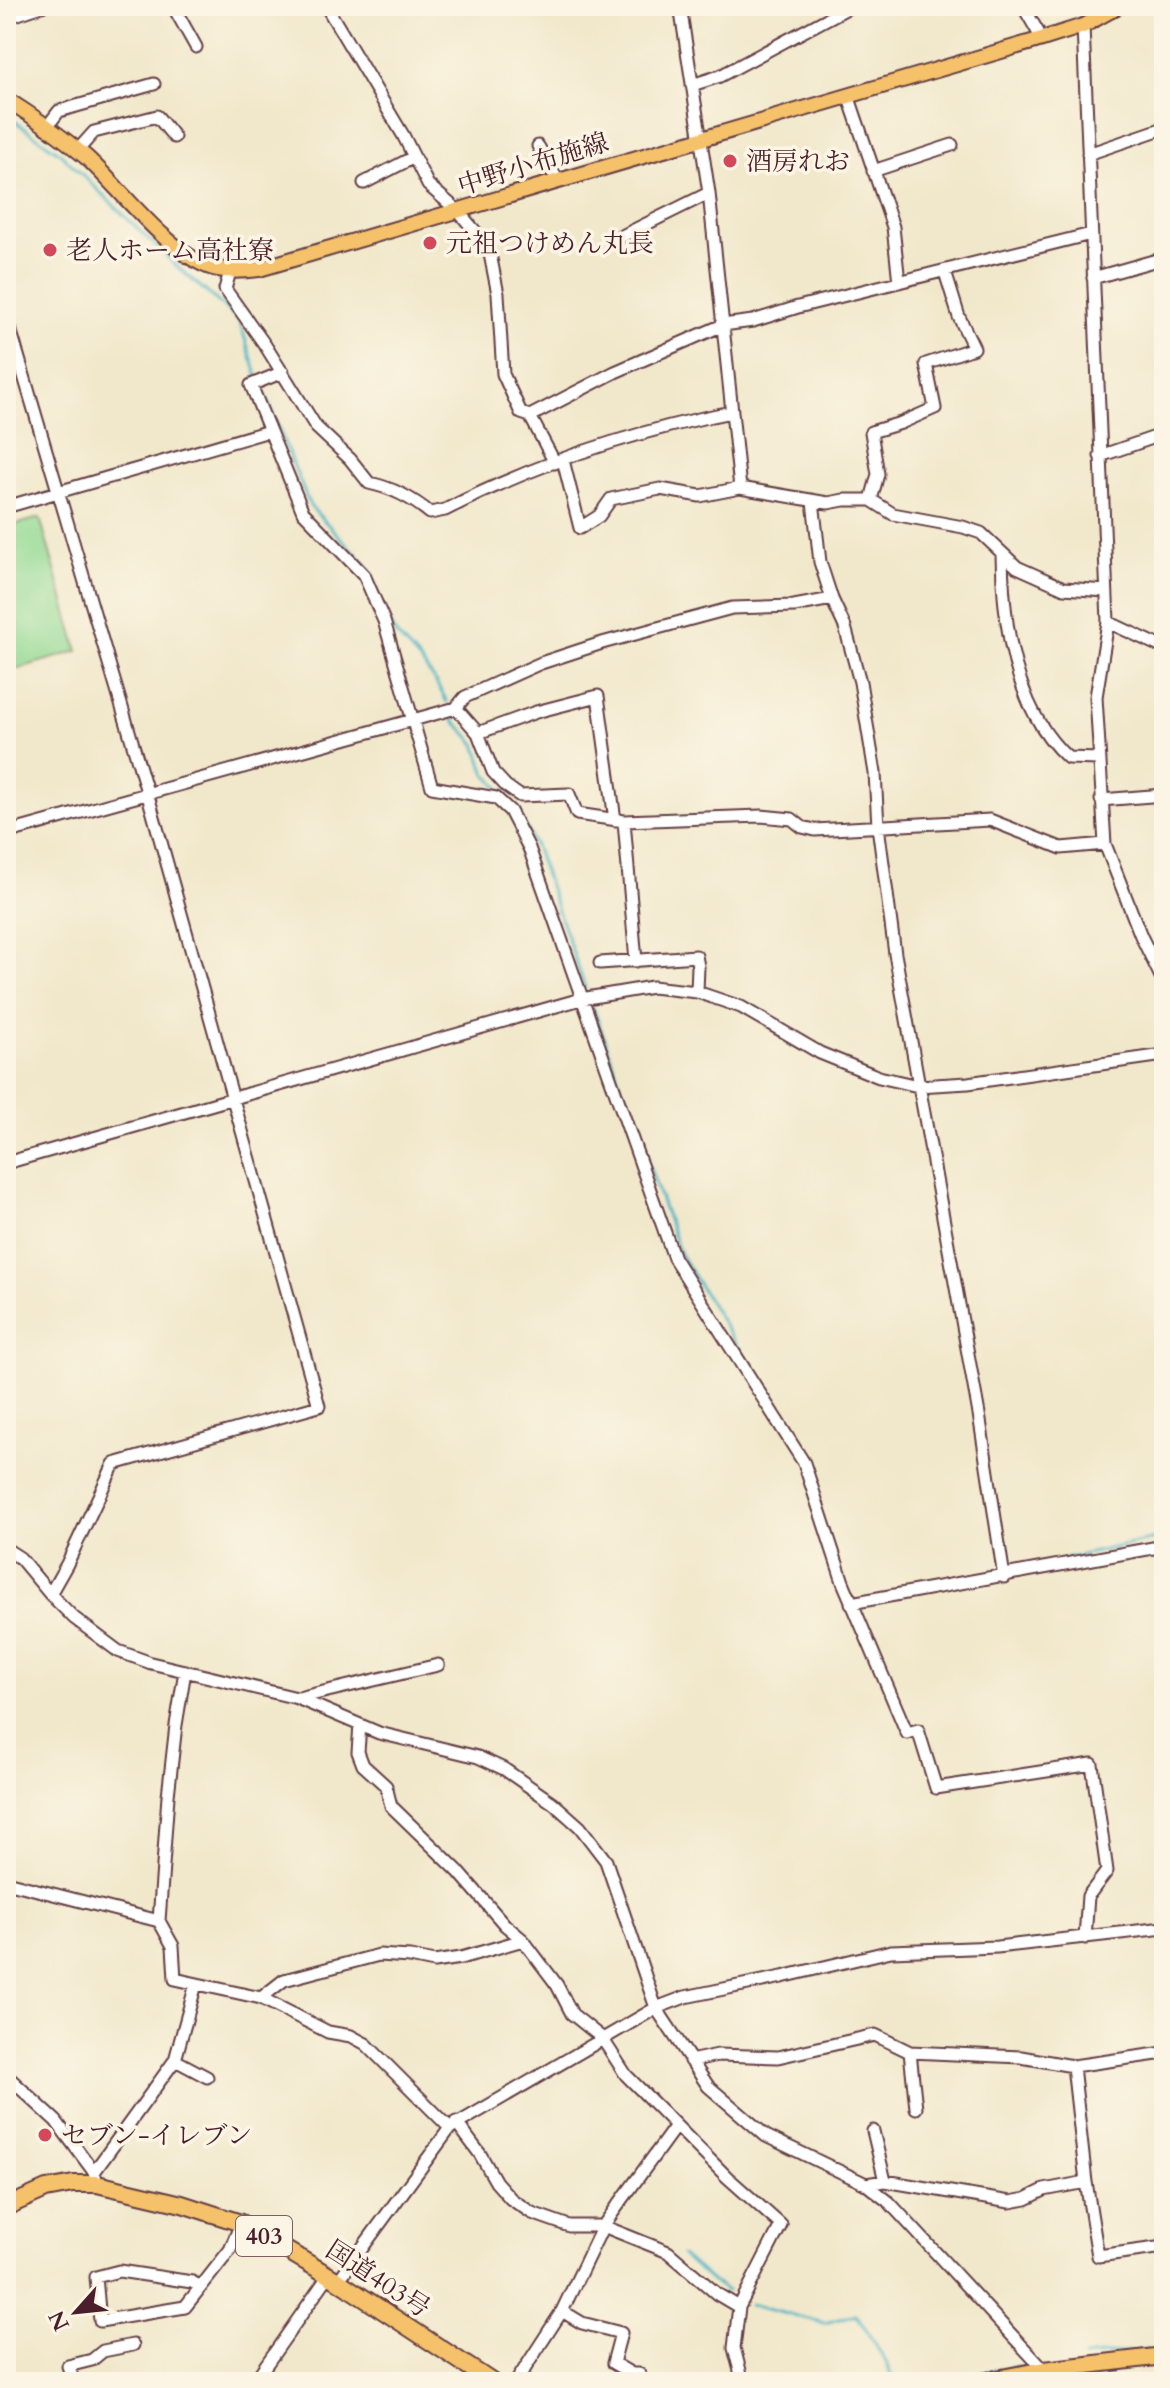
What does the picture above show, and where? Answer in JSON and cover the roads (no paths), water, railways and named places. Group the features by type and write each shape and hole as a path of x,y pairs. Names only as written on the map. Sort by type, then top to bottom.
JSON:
{"highway":[{"name":"国道403号","path":"6,2207 46,2189 96,2178 241,2223 334,2278 492,2382"},
{"path":"981,2382 1044,2370 1067,2375 1164,2356"}],"main road":[{"name":"中野小布施線","path":"230,272 259,269 1042,39 1083,26 1119,6"},
{"path":"6,99 77,151 167,238 209,266 230,272"}],"street":[{"path":"6,18 42,6"},
{"path":"173,6 196,47"},
{"path":"326,6 428,185 458,211 490,254 498,294 503,374 521,413 530,416 559,461 580,528 599,516 611,499 660,489 700,496 740,488 813,501 871,500 893,514 981,533 1017,567 1064,588 1106,591"},
{"path":"680,6 709,193 740,488"},
{"path":"692,85 720,76 851,6"},
{"path":"1023,6 1042,39"},
{"path":"1083,26 1108,622 1096,697 1101,800 1105,844 1141,936 1164,983"},
{"path":"46,128 59,111 154,84"},
{"path":"848,95 893,227 899,282"},
{"path":"77,151 94,132 157,116 174,137"},
{"path":"1088,154 1164,128"},
{"path":"873,171 952,145"},
{"path":"538,146 558,181"},
{"path":"364,183 414,157"},
{"path":"618,238 709,193"},
{"path":"530,416 615,372 723,325 753,321 798,307 945,272 1010,252 1091,234"},
{"path":"1093,278 1164,258"},
{"path":"230,272 225,289 283,372 316,427 350,459 369,483 412,499 430,513 445,510 559,461 632,435 731,412"},
{"path":"871,500 878,474 871,432 935,408 926,364 974,348 959,317 945,272"},
{"path":"6,315 147,792 319,1406 114,1464 50,1594"},
{"path":"283,372 251,385 303,512 364,575 384,621 432,787 496,798 510,811 529,848 674,1258 804,1463 851,1603 907,1733 918,1730 936,1788 1092,1764 1107,1871 1088,1896 1085,1938"},
{"path":"6,507 269,431"},
{"path":"1100,456 1164,434"},
{"path":"813,501 820,562 845,627 860,682 875,773 878,826 895,954 979,1414 1004,1577"},
{"path":"1002,555 1003,596 1023,686 1031,707 1058,749 1068,758 1098,759"},
{"path":"6,833 456,708 465,697 541,663 602,643 732,608 794,606 832,599"},
{"path":"1108,622 1164,648"},
{"path":"478,733 536,712 598,696 620,820 636,961"},
{"path":"456,708 478,733 493,772 520,796 569,794 577,814 620,820 761,816 792,819 802,827 815,830 990,820 1061,848 1105,844"},
{"path":"1101,800 1164,795"},
{"path":"600,963 696,956 697,992"},
{"path":"6,1163 581,999 652,987 697,992 741,1007 820,1053 879,1077 918,1086 968,1083 1164,1055"},
{"path":"851,1603 1164,1546"},
{"path":"6,1549 20,1558 74,1618 118,1651 151,1663 297,1698 360,1725 434,1748 478,1757 504,1769 553,1803 598,1847 614,1876 656,2008 708,2086 766,2136 866,2184 889,2202 1044,2370"},
{"path":"297,1698 438,1665"},
{"path":"185,1671 168,1796 159,1921 173,1946 175,1979 261,1998 328,2032 351,2036 366,2044 453,2125 480,2154 496,2182 511,2199 532,2213 569,2226 603,2226 668,2252 717,2294 739,2307"},
{"path":"360,1725 358,1752 363,1765 386,1786 391,1806 523,1940 557,1985 572,2014 602,2038 626,2075 675,2127 781,2225 739,2307 734,2348 743,2382"},
{"path":"6,1882 159,1921"},
{"path":"254,2382 453,2125 656,2008 685,1997 891,1951 997,1947 1164,1928"},
{"path":"261,1998 284,1980 379,1955 434,1962 461,1958 523,1940"},
{"path":"6,2075 56,2121 96,2178 175,2060 196,1984"},
{"path":"690,2061 718,2055 778,2057 875,2035 910,2052 1021,2057 1073,2066 1164,2053"},
{"path":"910,2052 916,2108"},
{"path":"175,2060 207,2077"},
{"path":"1073,2066 1098,2256 1164,2247"},
{"path":"516,2382 562,2311 603,2226 675,2127"},
{"path":"873,2131 885,2181"},
{"path":"866,2184 885,2181 1010,2202 1026,2199 1044,2190 1086,2182"},
{"path":"201,2287 192,2282 119,2271 96,2277 100,2321 185,2307 201,2287 230,2250 241,2223"},
{"path":"562,2311 582,2323 621,2333 613,2363 632,2374 639,2374"},
{"path":"74,2382 68,2366 92,2360 103,2351 133,2345"}],"waterway":[{"path":"6,115 60,153 174,264 239,320 258,378"},
{"path":"261,385 310,506 366,564 379,595"},
{"path":"390,624 428,671 447,702"},
{"path":"452,718 476,744 485,772 514,806 535,846 585,987"},
{"path":"594,1009 680,1254 758,1380"},
{"path":"1067,1558 1164,1537"},
{"path":"682,2255 727,2291"},
{"path":"749,2305 825,2323 856,2314 886,2362 894,2382"},
{"path":"1084,2357 1146,2350"},
{"path":"941,2382 1017,2366"}],"place":[{"name":"酒房れお","path":"730,161"},
{"name":"元祖つけめん丸長","path":"430,243"},
{"name":"老人ホーム高社寮","path":"50,250"},
{"name":"セブン-イレブン","path":"45,2135"}]}
